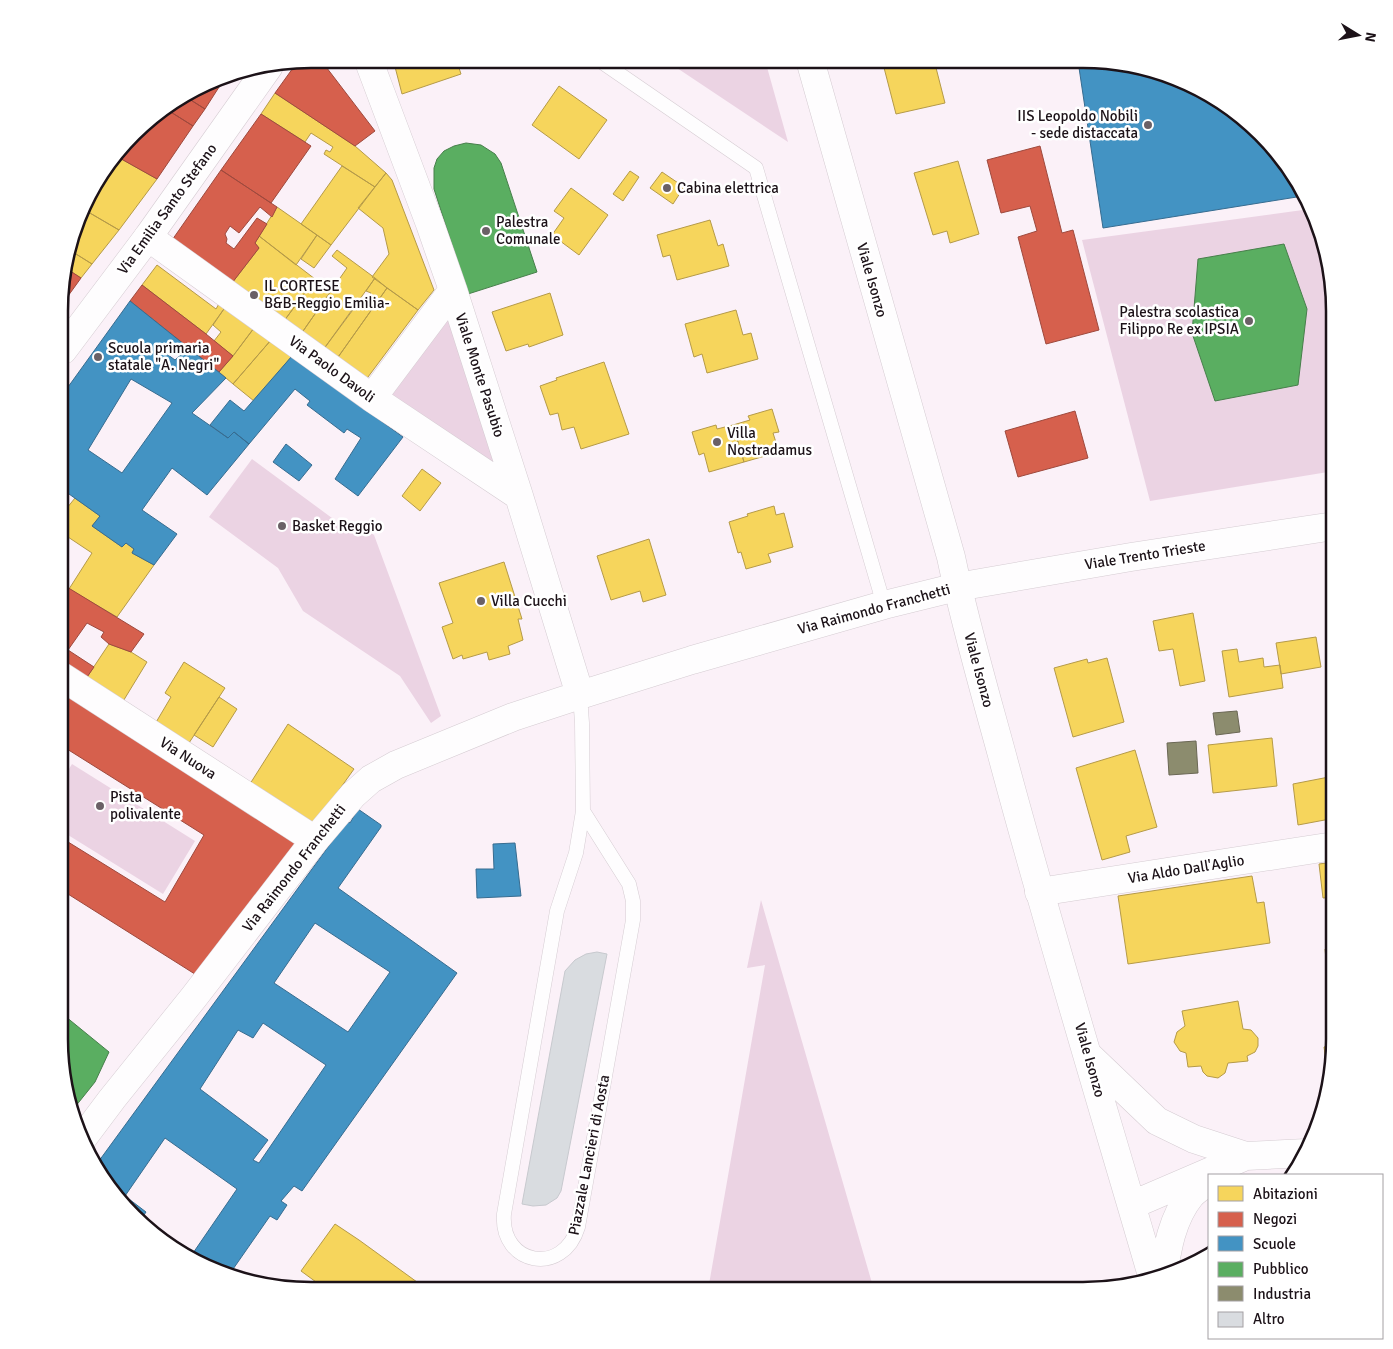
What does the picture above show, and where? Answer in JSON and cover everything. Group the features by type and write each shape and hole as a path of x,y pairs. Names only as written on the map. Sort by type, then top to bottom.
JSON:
{"street":[{"name":"Viale Monte Pasubio","path":"371,68 430,224 452,290 519,496 580,695"},
{"name":"Viale Isonzo","path":"812,68 951,557 957,587 1039,892 1151,1272"},
{"name":"Via Emilia Santo Stefano","path":"68,343 148,237 265,72"},
{"name":"Via Paolo Davoli","path":"148,237 372,398 519,496"},
{"path":"372,398 452,290"},
{"name":"Viale Trento Trieste","path":"957,587 1131,557 1326,529"},
{"name":"Via Raimondo Franchetti","path":"86,1133 315,840 352,795 370,779 396,764 513,717 580,695 882,598 957,587"},
{"name":"Via Nuova","path":"68,681 315,840"},
{"name":"Via Aldo Dall'Aglio","path":"1039,892 1326,847"},
{"path":"1088,1055 1157,1121 1194,1139 1246,1156"},
{"path":"1132,1205 1246,1156 1296,1153"},
{"path":"1217,1174 1246,1156"},
{"path":"1164,1268 1174,1224 1191,1196 1208,1181"}],"lane":[{"path":"611,68 756,168 882,598"},
{"name":"Piazzale Lancieri di Aosta","path":"580,695 583,811 576,852 556,911 503,1224 507,1238 518,1252 542,1259 562,1252 572,1241 578,1227 633,920 633,901 629,884 583,811"}],"shaded area":[{"path":"677,68 767,68 788,142"},
{"path":"1303,210 1317,247 1325,294 1326,472 1150,501 1082,240"},
{"path":"453,290 519,496 372,398"},
{"path":"252,459 355,535 362,527 374,535 441,716 431,723 400,676 303,611 278,568 209,517"},
{"name":"Pista polivalente","path":"72,764 195,841 163,894 68,835 68,771"},
{"path":"761,900 872,1282 709,1282 765,965 747,968"}],"building: Abitazioni":[{"path":"395,68 459,68 461,74 402,94"},
{"path":"884,68 936,68 945,103 896,114"},
{"path":"559,86 607,120 579,159 532,125"},
{"path":"275,93 355,146 386,173 375,187 324,154 326,150 330,152 333,147 311,133 305,142 261,114"},
{"path":"121,159 157,179 119,230 88,212 108,175"},
{"path":"958,161 979,234 950,243 947,231 933,235 914,173"},
{"path":"342,166 375,187 331,245 301,224"},
{"path":"630,171 639,177 623,201 613,194"},
{"name":"Cabina elettrica","path":"662,172 684,187 673,204 650,188"},
{"path":"386,173 392,180 434,290 418,310 372,277 389,254 383,228 358,208"},
{"path":"571,188 608,215 579,255 552,235 564,218 554,211"},
{"path":"277,207 317,235 296,265 259,236"},
{"path":"88,212 119,230 92,264 74,253 80,232"},
{"path":"710,220 718,246 723,244 729,266 677,280 670,255 663,257 657,235"},
{"path":"317,235 331,245 314,268 301,259"},
{"path":"259,236 315,279 284,321 232,283 259,248 255,243"},
{"path":"337,250 375,278 323,350 301,334 347,268 332,256"},
{"path":"74,253 92,264 81,278 71,271"},
{"path":"157,265 216,309 220,302 226,306 206,334 142,285"},
{"path":"375,278 387,288 336,360 323,350 358,303 361,306 371,293 366,291"},
{"path":"315,279 331,291 301,334 284,321"},
{"path":"387,288 418,310 365,381 336,360"},
{"path":"550,293 563,335 529,347 528,344 506,351 492,312"},
{"path":"226,306 254,328 233,356 214,341 221,332 213,325"},
{"path":"736,310 743,335 751,333 758,359 707,373 702,354 694,357 685,324"},
{"path":"254,328 271,340 233,384 219,372"},
{"path":"271,340 292,356 254,401 233,384"},
{"path":"604,362 629,434 581,449 574,427 562,430 558,413 550,415 540,386 557,380 556,378"},
{"path":"772,409 779,432 773,433 779,452 744,462 733,425 750,420 748,416"},
{"name":"Villa Nostradamus","path":"716,425 717,429 733,425 744,462 709,472 704,453 699,455 692,432"},
{"path":"422,469 441,483 420,511 402,496"},
{"path":"75,498 100,516 92,526 122,547 126,543 134,549 132,553 154,565 117,617 69,589 92,553 68,537 68,507"},
{"path":"774,506 776,515 784,513 793,547 768,554 771,562 746,569 741,552 738,553 729,522 748,516 747,514"},
{"path":"649,539 666,595 643,602 640,591 611,600 597,556"},
{"name":"Villa Cucchi","path":"504,562 522,619 518,619 523,640 508,646 510,654 489,660 487,652 463,659 462,655 453,659 442,627 453,623 439,583"},
{"path":"1193,613 1205,681 1180,686 1173,649 1159,651 1153,621"},
{"path":"1316,637 1321,667 1281,674 1276,643"},
{"path":"109,644 131,652 147,662 122,703 85,680"},
{"path":"1237,649 1239,662 1263,658 1264,667 1280,665 1283,688 1229,697 1222,651"},
{"path":"1107,658 1124,722 1073,737 1054,668 1087,659 1088,663"},
{"path":"184,662 225,688 187,746 155,724 171,697 165,693"},
{"path":"219,697 237,709 213,747 194,735"},
{"path":"288,724 354,769 312,828 248,787"},
{"path":"1272,738 1277,786 1213,793 1208,745"},
{"path":"1135,750 1157,827 1126,836 1130,852 1102,860 1076,768"},
{"path":"1326,778 1326,820 1298,825 1293,784"},
{"path":"1326,863 1326,898 1323,898 1319,864"},
{"path":"1252,876 1257,903 1264,902 1270,943 1128,964 1118,896"},
{"path":"1238,1001 1243,1029 1251,1030 1258,1038 1258,1046 1255,1052 1247,1056 1248,1061 1228,1063 1225,1073 1218,1078 1207,1076 1201,1066 1188,1067 1186,1053 1180,1051 1174,1042 1177,1032 1185,1026 1182,1011"},
{"path":"335,1224 417,1282 316,1282 301,1271"}],"building: Negozi":[{"path":"293,68 327,68 375,131 355,146 275,93"},
{"path":"221,85 205,109 190,100"},
{"path":"190,100 205,109 193,126 170,112"},
{"path":"170,112 193,126 157,179 121,159 150,128"},
{"path":"261,114 311,146 271,203 221,170"},
{"path":"1040,146 1062,233 1073,230 1099,330 1046,344 1018,237 1037,231 1030,206 1001,213 987,160"},
{"path":"221,170 277,207 272,217 260,207 239,233 230,226 225,234 226,243 234,249 257,218 267,224 255,243 259,248 232,283 170,243"},
{"path":"71,271 81,278 68,296"},
{"path":"142,285 233,356 219,372 130,301"},
{"path":"1075,411 1088,458 1018,477 1005,431"},
{"path":"68,588 144,634 131,652 109,644 101,637 104,632 87,623 68,650"},
{"path":"68,650 94,667 85,680 68,669"},
{"path":"68,690 299,839 198,976 68,894 68,842 165,902 204,835 68,750"}],"building: Scuole":[{"name":"IIS Leopoldo Nobili - sede distaccata","path":"1079,68 1099,68 1130,72 1161,80 1218,108 1243,128 1265,150 1285,175 1297,197 1103,228"},
{"path":"130,301 226,378 192,413 228,438 234,432 249,444 207,495 172,468 142,510 177,534 154,565 132,553 134,549 126,543 122,547 92,526 100,516 68,493 68,387","holes":["171,343 183,353 175,360 164,352","131,379 172,403 122,473 88,450"]},
{"path":"292,356 403,437 358,496 335,479 361,438 347,429 344,433 307,405 310,401 295,389 249,444 234,432 228,438 210,425 230,400 244,411"},
{"path":"286,444 312,465 299,481 273,462"},
{"path":"358,809 381,825 381,827 338,888 457,973 302,1191 294,1186 281,1201 287,1205 277,1220 270,1216 233,1269 194,1252 237,1189 165,1138 125,1196 108,1174 100,1160 347,821 350,823","holes":["315,923 390,972 348,1032 274,983","263,1023 326,1065 259,1163 253,1160 268,1140 200,1089 238,1030 253,1038"]},
{"path":"515,843 521,896 477,898 476,869 494,869 493,844"},
{"path":"126,1197 146,1212 144,1215"}],"building: Pubblico":[{"name":"Palestra Comunale","path":"466,143 481,145 495,154 501,163 537,272 468,294 434,189 434,168 437,159 444,151"},
{"name":"Palestra scolastica Filippo Re ex IPSIA","path":"1284,244 1307,309 1298,385 1215,401 1192,333 1198,259"},
{"path":"68,1019 109,1052 95,1082 77,1105 68,1055"}],"building: Industria":[{"path":"1237,711 1240,732 1216,735 1213,713"},
{"path":"1196,741 1198,773 1169,775 1167,743"}],"building: Altro":[{"path":"597,952 607,954 561,1191 557,1198 546,1205 533,1206 522,1204 565,971 575,960 586,954"}],"place":[{"name":"IIS Leopoldo Nobili - sede distaccata","path":"1148,125"},
{"name":"Cabina elettrica","path":"667,188"},
{"name":"Palestra Comunale","path":"486,231"},
{"name":"IL CORTESE B&B-Reggio Emilia-","path":"254,295"},
{"name":"Palestra scolastica Filippo Re ex IPSIA","path":"1249,321"},
{"name":"Scuola primaria statale \"A. Negri\"","path":"98,357"},
{"name":"Villa Nostradamus","path":"717,442"},
{"name":"Basket Reggio","path":"282,526"},
{"name":"Villa Cucchi","path":"481,601"},
{"name":"Pista polivalente","path":"100,806"}]}
